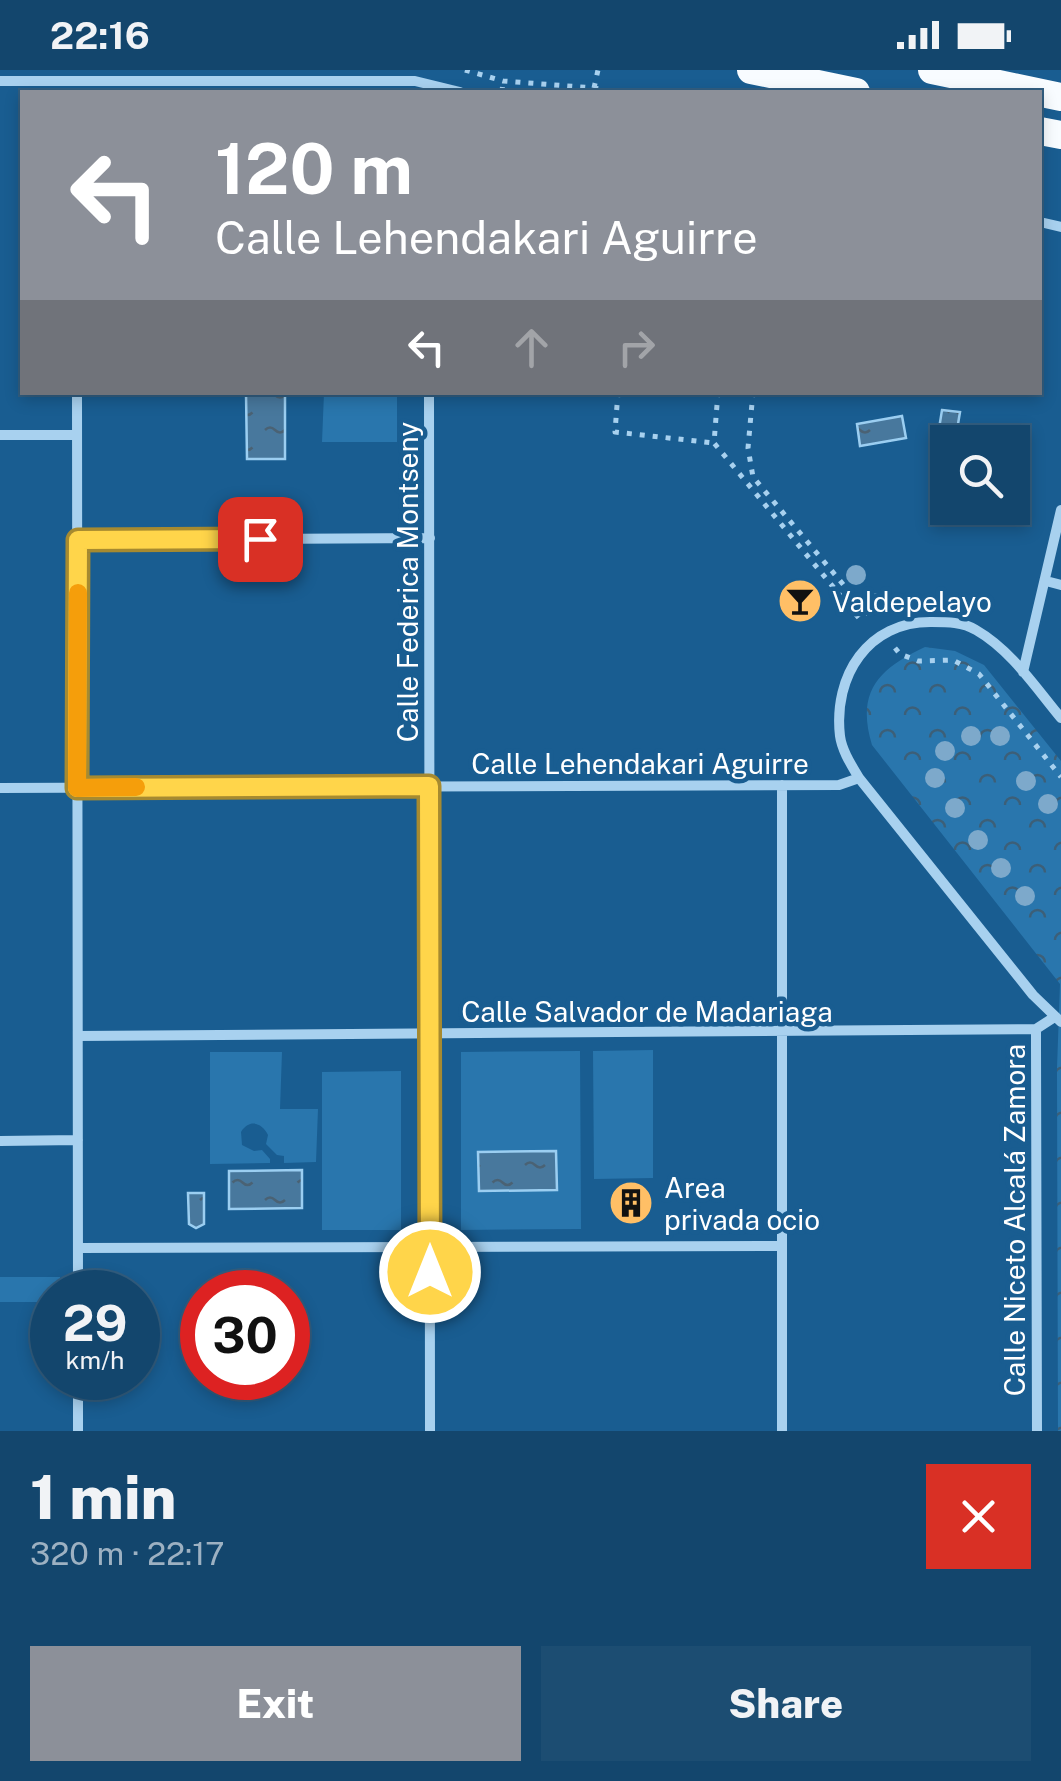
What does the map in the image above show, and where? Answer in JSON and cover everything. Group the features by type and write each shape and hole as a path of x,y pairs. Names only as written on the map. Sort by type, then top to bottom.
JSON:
{"highway":[{"path":"751,70 846,90"},
{"path":"932,70 1031,90"}],"street":[{"path":"0,81 77,87 432,88"},
{"path":"78,395 78,1270"},
{"name":"Calle Federica Montseny","path":"429,395 430,1431"},
{"path":"0,436 77,435"},
{"path":"1023,672 1061,510"},
{"path":"78,540 430,538"},
{"path":"1046,582 1061,585"},
{"path":"1057,1020 859,778 840,738 844,694 860,654 883,632 898,625 926,622 974,628 998,646 1061,718"},
{"name":"Calle Lehendakari Aguirre","path":"0,788 839,786 859,778"},
{"path":"782,785 782,1431"},
{"name":"Calle Niceto Alcalá Zamora","path":"1036,1431 1036,1030 1057,1020"},
{"name":"Calle Salvador de Madariaga","path":"78,1036 1036,1030"},
{"path":"0,1141 78,1140"},
{"path":"78,1248 782,1246"},
{"path":"78,1400 78,1431"}],"path":[{"path":"464,70 504,81 604,90"},
{"path":"594,88 598,70"},
{"path":"502,90 504,81"},
{"path":"618,395 615,432 714,443"},
{"path":"718,395 714,443 863,624"},
{"path":"753,395 748,448 753,477 900,654 918,661 953,660 979,674 1061,777"}],"green space":[{"path":"324,395 397,395 397,442 322,442"},
{"path":"925,647 955,651 984,665 1061,761 1061,1431 1057,1069 1060,984 872,745 867,710 875,684 895,664"},
{"path":"653,1050 653,1178 594,1179 593,1051"},
{"path":"580,1051 581,1229 461,1230 461,1052"},
{"path":"210,1052 282,1052 280,1109 318,1109 316,1162 284,1163 284,1156 277,1155 266,1144 265,1131 251,1124 241,1132 242,1145 262,1150 270,1163 210,1164"},
{"path":"401,1071 401,1230 322,1230 322,1072"},
{"path":"0,1277 30,1277 30,1302 0,1302"}],"water":[{"path":"246,395 285,395 285,459 247,459"},
{"path":"942,410 960,412 958,425 940,425"},
{"path":"902,416 906,438 860,446 857,424"},
{"path":"556,1151 557,1190 479,1191 478,1152"},
{"path":"302,1170 302,1208 229,1209 229,1171"},
{"path":"188,1193 204,1193 204,1224 196,1228 189,1224"}],"slow traffic":[{"path":"78,593 77,788 136,787"}],"place":[{"name":"Valdepelayo","path":"800,601"},
{"name":"Area privada ocio","path":"631,1203"}],"route":[{"path":"260,539 78,540 77,788 429,786 430,1272"}]}
